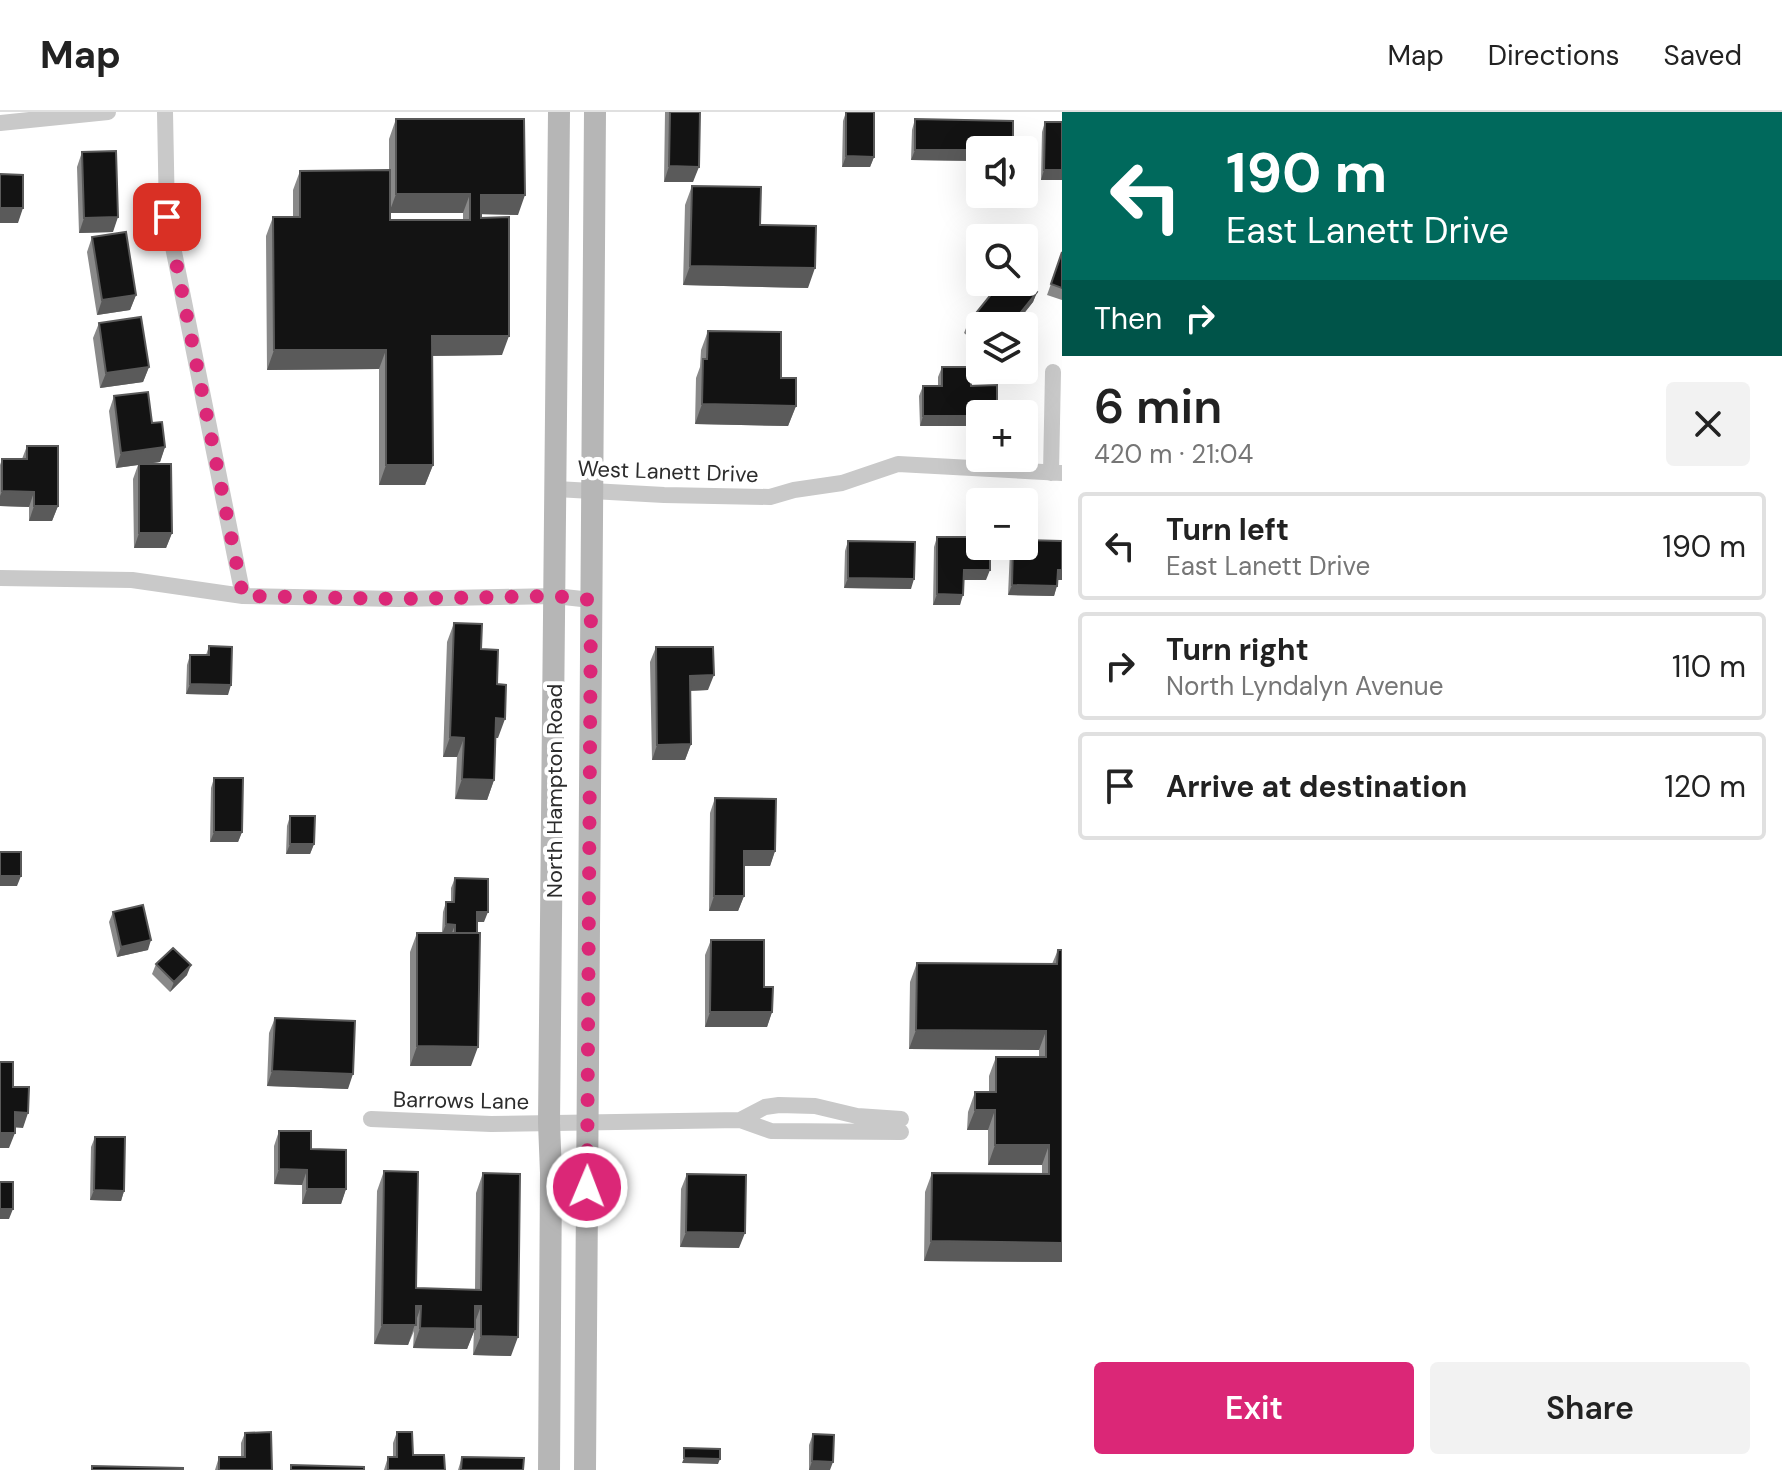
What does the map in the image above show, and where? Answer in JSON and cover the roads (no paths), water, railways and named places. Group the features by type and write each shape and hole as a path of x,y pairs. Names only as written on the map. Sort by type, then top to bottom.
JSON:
{"main road":[{"name":"North Hampton Road","path":"549,1470 549,1123 559,112"},
{"name":"North Hampton Road","path":"585,1470 595,112"},
{"path":"558,190 594,190"},
{"path":"557,397 593,398"},
{"path":"551,1188 587,1187"}],"street":[{"path":"0,123 108,112"},
{"path":"165,112 167,217 243,596"},
{"path":"1053,372 1057,473"},
{"name":"West Lanett Drive","path":"556,489 770,497 842,483 898,464 1057,473"},
{"path":"0,578 132,580 243,596 399,599 555,596 591,600"},
{"path":"815,1106 901,1125 771,1131 740,1120 765,1107 815,1106"},
{"name":"Barrows Lane","path":"371,1119 588,1124 740,1120"}]}
